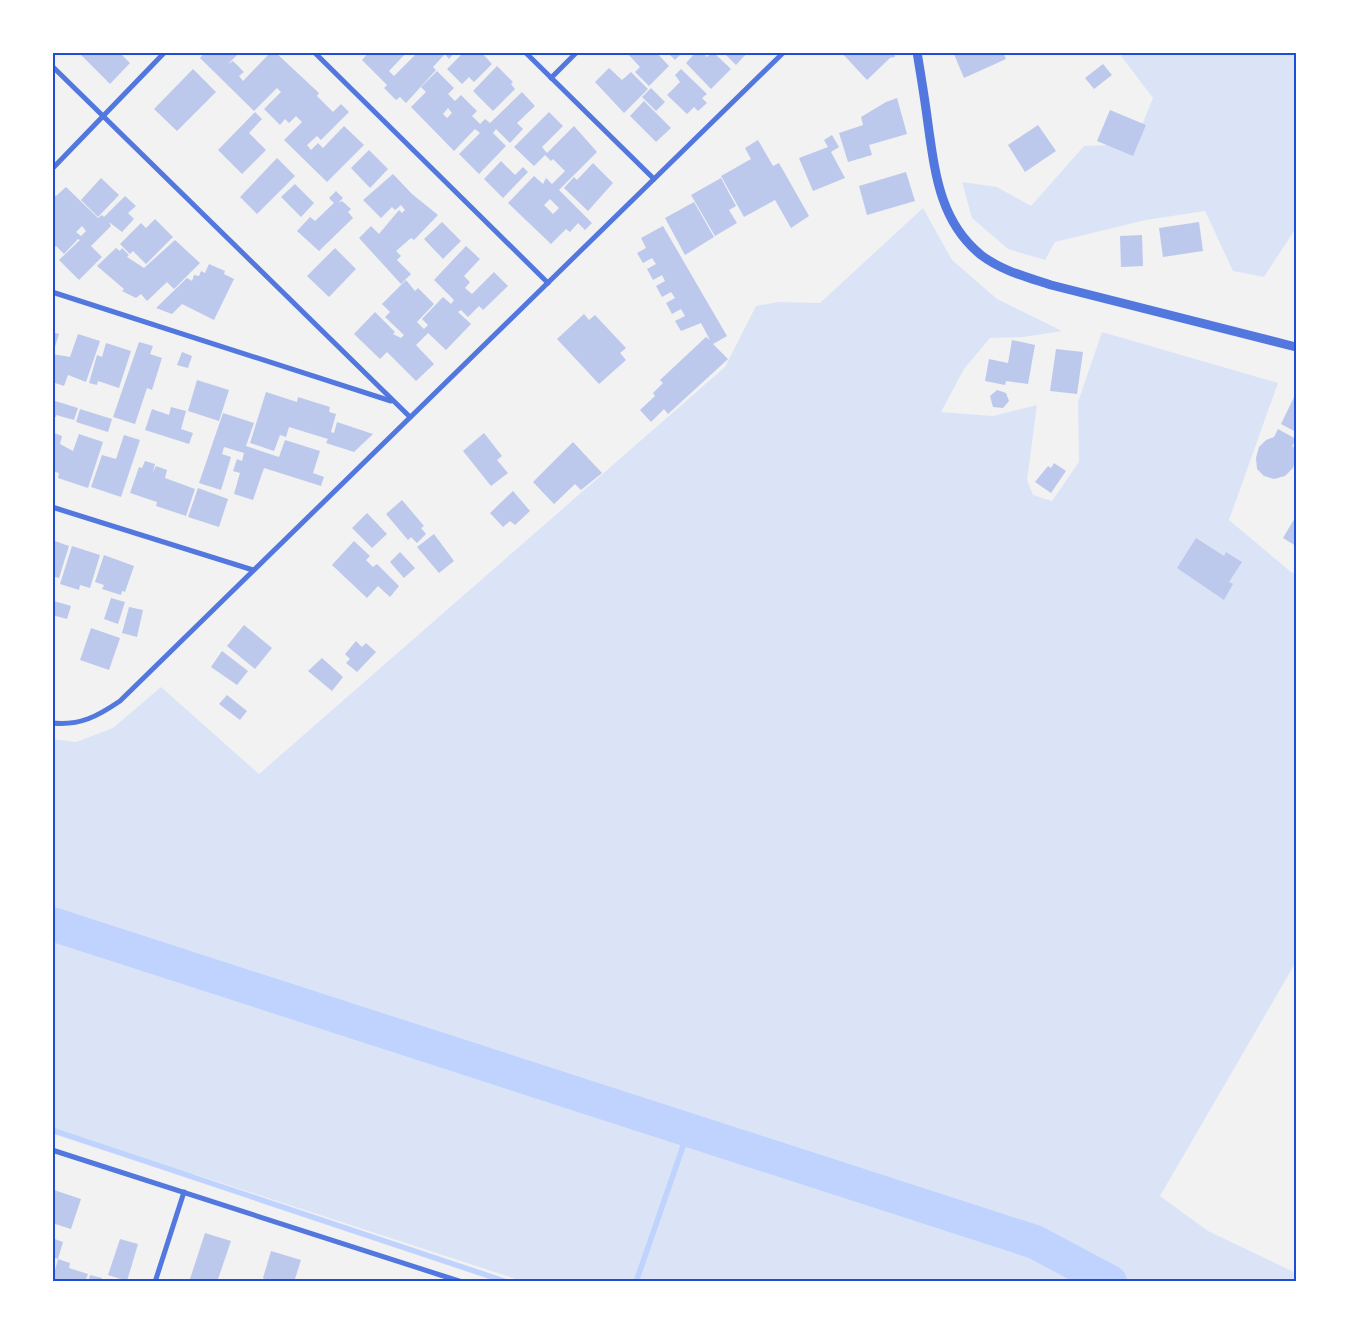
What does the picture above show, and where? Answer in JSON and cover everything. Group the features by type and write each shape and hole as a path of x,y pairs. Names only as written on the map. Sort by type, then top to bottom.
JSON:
{"street":[{"path":"52,169 165,52"},
{"path":"314,52 548,283"},
{"path":"525,52 654,179"},
{"path":"551,78 577,52"},
{"path":"52,723 68,724 88,721 120,701 784,52"},
{"path":"917,52 934,166 944,205 967,241 982,255 1017,274 1051,285 1296,346"},
{"path":"52,66 410,418"},
{"path":"52,292 394,402"},
{"path":"52,506 253,570"},
{"path":"52,1150 462,1282"},
{"path":"155,1282 184,1192"}],"shaded area":[{"path":"1126,53 1296,53 1296,228 1264,277 1233,271 1205,211 1146,220 1055,242 1045,260 1008,249 972,218 962,182 997,187 1031,206 1084,146 1134,144 1153,98 1121,56"},
{"path":"923,208 952,260 997,299 1062,331 1023,337 990,338 964,369 941,412 993,416 1037,405 1027,480 1033,495 1052,501 1079,462 1078,402 1102,332 1278,383 1229,520 1291,572 1296,574 1296,962 1160,1196 1208,1231 1296,1273 1296,1281 522,1281 194,1174 186,1177 53,1134 53,739 76,742 113,728 161,687 259,774 725,367 756,306 778,302 820,303"}],"building":[{"path":"78,52 119,52 130,63 110,84"},
{"path":"205,52 240,52 228,64 233,61 244,72 239,76 243,81 271,52 275,52 319,93 317,96 333,112 341,104 349,112 321,140 317,136 307,145 311,150 318,143 323,148 344,126 364,145 327,182 284,140 302,122 296,116 289,123 285,119 280,125 264,109 281,92 277,88 254,111 200,58"},
{"path":"369,52 407,52 389,71 394,76 418,52 455,52 449,59 445,54 433,67 436,70 406,103 400,97 396,100 384,88 387,85 362,60"},
{"path":"464,52 481,52 492,64 474,82 469,77 462,84 447,69"},
{"path":"626,52 656,52 669,66 649,86 635,72 640,67"},
{"path":"667,52 683,52 675,60"},
{"path":"696,52 702,52 707,57 713,52 731,69 711,89 686,63"},
{"path":"723,52 748,52 736,65"},
{"path":"841,52 894,52 895,57 890,58 867,80"},
{"path":"956,52 1003,52 1006,59 964,78 954,54"},
{"path":"1103,64 1112,75 1094,89 1085,78"},
{"path":"497,66 513,82 511,84 515,89 493,111 473,91"},
{"path":"609,68 622,80 631,72 648,89 624,113 595,82"},
{"path":"193,69 216,92 177,131 154,109"},
{"path":"681,69 707,94 702,98 707,103 698,111 694,107 687,114 667,95 680,82 675,75"},
{"path":"437,71 454,88 448,94 455,101 461,95 477,111 472,116 480,124 485,119 490,123 522,92 535,106 517,123 523,129 510,143 496,129 493,133 506,146 479,174 459,154 480,133 475,129 454,151 411,107 426,92 421,87","holes":["448,108 452,113 447,118 443,114"]},
{"path":"651,88 665,102 656,111 642,97"},
{"path":"897,98 907,134 869,145 872,155 848,162 839,133 863,125 861,117 886,102"},
{"path":"644,101 671,128 656,142 630,116"},
{"path":"1110,110 1146,125 1133,156 1097,141"},
{"path":"255,112 262,119 249,133 266,150 242,174 218,150"},
{"path":"549,112 563,126 542,147 547,153 574,126 597,152 559,190 592,223 585,230 578,223 570,232 566,229 551,244 508,203 534,176 543,184 546,178 552,184 565,171 553,159 551,161 545,155 534,166 514,147","holes":["550,199 559,208 553,214 544,205"]},
{"path":"1038,125 1056,151 1025,172 1008,145"},
{"path":"832,135 839,147 831,152 845,178 813,191 799,158 828,147 824,140"},
{"path":"758,140 773,166 779,163 809,216 791,228 775,200 744,217 721,176 751,159 745,148"},
{"path":"369,150 388,169 370,188 351,168"},
{"path":"277,158 295,176 257,214 240,197"},
{"path":"501,161 515,175 523,167 528,172 503,198 484,179"},
{"path":"593,163 613,183 588,211 564,188 574,177 577,180"},
{"path":"906,172 915,201 867,215 859,186"},
{"path":"393,174 412,194 438,215 414,240 411,238 396,251 401,256 397,260 411,274 401,284 359,238 371,226 379,234 399,210 402,213 405,210 401,205 395,210 392,207 381,218 363,200"},
{"path":"101,178 119,195 98,217 81,200"},
{"path":"721,178 736,206 729,210 737,223 715,236 691,195"},
{"path":"295,184 314,203 301,217 281,197"},
{"path":"66,187 98,218 102,215 104,217 125,196 136,206 128,213 134,219 122,232 109,222 111,226 91,246 102,257 79,280 59,260 80,240 78,239 64,254 56,246 52,249 52,212 55,209 52,206 55,200 52,193 56,196","holes":["82,226 86,231 81,236 76,232"]},
{"path":"336,191 343,198 338,203 342,201 351,209 348,212 353,218 319,251 297,231 310,217 315,221 334,203 329,198"},
{"path":"694,202 714,237 685,255 665,218"},
{"path":"155,219 173,237 146,264 133,251 130,254 120,244 141,223 146,228"},
{"path":"442,222 461,241 443,259 424,239"},
{"path":"1199,222 1203,251 1163,257 1159,228"},
{"path":"663,226 727,336 713,344 728,359 668,414 664,409 651,422 640,410 655,396 653,393 663,383 660,380 706,337 710,340 701,323 681,331 675,321 685,316 681,309 672,314 666,303 675,298 671,292 662,297 656,286 665,281 662,275 653,280 647,269 656,264 652,258 643,263 637,253 646,248 641,238"},
{"path":"1142,235 1143,266 1121,267 1120,236"},
{"path":"175,240 200,263 174,289 167,282 147,301 141,294 136,298 122,291 124,289 97,266 116,248 120,251 122,248 129,255 127,257 144,268"},
{"path":"466,246 480,259 464,276 470,282 465,288 472,294 494,272 508,286 483,310 479,306 468,317 461,310 458,312 471,324 446,350 428,333 416,345 434,364 416,381 387,352 380,359 354,334 375,312 395,332 393,334 401,338 404,335 385,317 390,312 382,304 406,280 415,291 418,288 434,304 417,322 424,329 428,325 422,319 443,297 451,304 454,300 434,280"},
{"path":"335,248 356,269 329,297 307,276"},
{"path":"209,264 225,271 224,274 234,279 214,320 182,304 172,314 156,308 187,278 192,281 194,275 199,276 201,271 205,273"},
{"path":"584,314 589,320 595,315 626,348 620,353 626,360 599,384 557,339"},
{"path":"52,332 59,334 53,353 52,353"},
{"path":"78,334 100,341 86,382 68,375 64,386 52,382 52,354 70,357"},
{"path":"1012,340 1035,345 1028,384 1006,381 1005,385 985,381 989,359 1008,363"},
{"path":"139,342 153,346 150,354 162,358 152,390 147,388 135,424 113,417"},
{"path":"106,343 131,351 119,388 98,381 97,385 89,383 97,355 102,357"},
{"path":"1056,349 1083,352 1077,394 1050,391"},
{"path":"182,352 192,356 188,368 177,365"},
{"path":"197,380 229,390 219,421 188,411"},
{"path":"997,390 1006,393 1009,401 1003,408 993,407 990,396"},
{"path":"266,392 297,402 298,397 330,407 329,412 336,414 331,432 334,433 337,422 373,434 354,452 326,443 328,439 289,427 286,437 280,435 274,451 250,443"},
{"path":"1296,393 1296,432 1281,424"},
{"path":"52,400 78,408 74,420 56,415 56,417 52,416"},
{"path":"171,407 186,411 181,429 193,433 189,444 145,430 152,409 169,415"},
{"path":"80,409 112,419 108,432 76,422"},
{"path":"223,413 254,423 246,446 279,457 285,440 320,451 313,473 324,477 321,486 264,468 253,500 234,494 240,473 233,471 237,459 242,461 244,453 224,447 222,454 231,457 221,490 199,483"},
{"path":"1278,429 1296,439 1292,447 1296,446 1296,458 1293,468 1285,476 1274,479 1264,476 1257,469 1256,458 1259,447 1266,440 1274,437"},
{"path":"52,432 62,436 60,444 73,451 79,434 103,442 88,488 58,478 59,473 52,471"},
{"path":"484,433 502,456 497,460 508,473 491,486 463,451"},
{"path":"124,435 140,440 121,497 91,487 102,455 116,459"},
{"path":"573,442 602,473 581,490 575,484 554,504 533,482"},
{"path":"145,461 155,464 153,472 156,466 167,470 165,478 195,489 186,516 156,506 157,502 130,493 139,467 142,468"},
{"path":"1054,463 1066,471 1051,493 1035,482 1048,466 1051,468"},
{"path":"198,488 228,499 219,527 188,517"},
{"path":"513,491 530,511 515,525 510,521 503,527 490,513"},
{"path":"402,500 424,526 421,528 426,534 417,543 411,537 408,540 386,514"},
{"path":"367,513 387,534 372,548 352,528"},
{"path":"1296,516 1296,546 1283,538"},
{"path":"434,534 454,561 439,573 417,547"},
{"path":"1196,538 1224,556 1226,552 1242,562 1229,582 1233,584 1224,600 1177,568"},
{"path":"52,540 69,546 59,578 52,576"},
{"path":"354,541 370,556 366,560 373,567 377,564 399,586 390,597 378,586 367,598 332,565"},
{"path":"72,546 100,555 90,588 80,585 79,590 60,584"},
{"path":"400,552 415,568 404,578 390,562"},
{"path":"104,555 134,566 125,592 122,591 121,595 102,589 104,585 95,582"},
{"path":"111,598 125,602 118,624 104,619"},
{"path":"54,601 71,606 67,619 52,615"},
{"path":"129,607 143,610 137,637 122,633"},
{"path":"244,625 272,648 255,669 227,646"},
{"path":"91,628 120,638 109,670 80,660"},
{"path":"356,641 362,647 366,643 376,652 357,672 346,663 350,659 345,654"},
{"path":"222,651 248,671 237,685 211,667"},
{"path":"322,658 343,677 332,691 308,671"},
{"path":"227,695 247,711 240,720 219,704"},
{"path":"54,1190 81,1199 71,1229 52,1223"},
{"path":"205,1233 231,1241 217,1282 189,1282"},
{"path":"52,1238 63,1242 58,1259 52,1257"},
{"path":"120,1239 138,1244 127,1281 108,1275"},
{"path":"271,1251 301,1260 294,1282 267,1282 263,1278"},
{"path":"58,1259 70,1263 69,1268 88,1274 85,1282 52,1282"},
{"path":"90,1275 102,1278 101,1282 88,1282"}],"waterway":[{"path":"52,924 1035,1242 1110,1282"},
{"path":"636,1282 689,1129"},
{"path":"52,1130 507,1282"}]}
